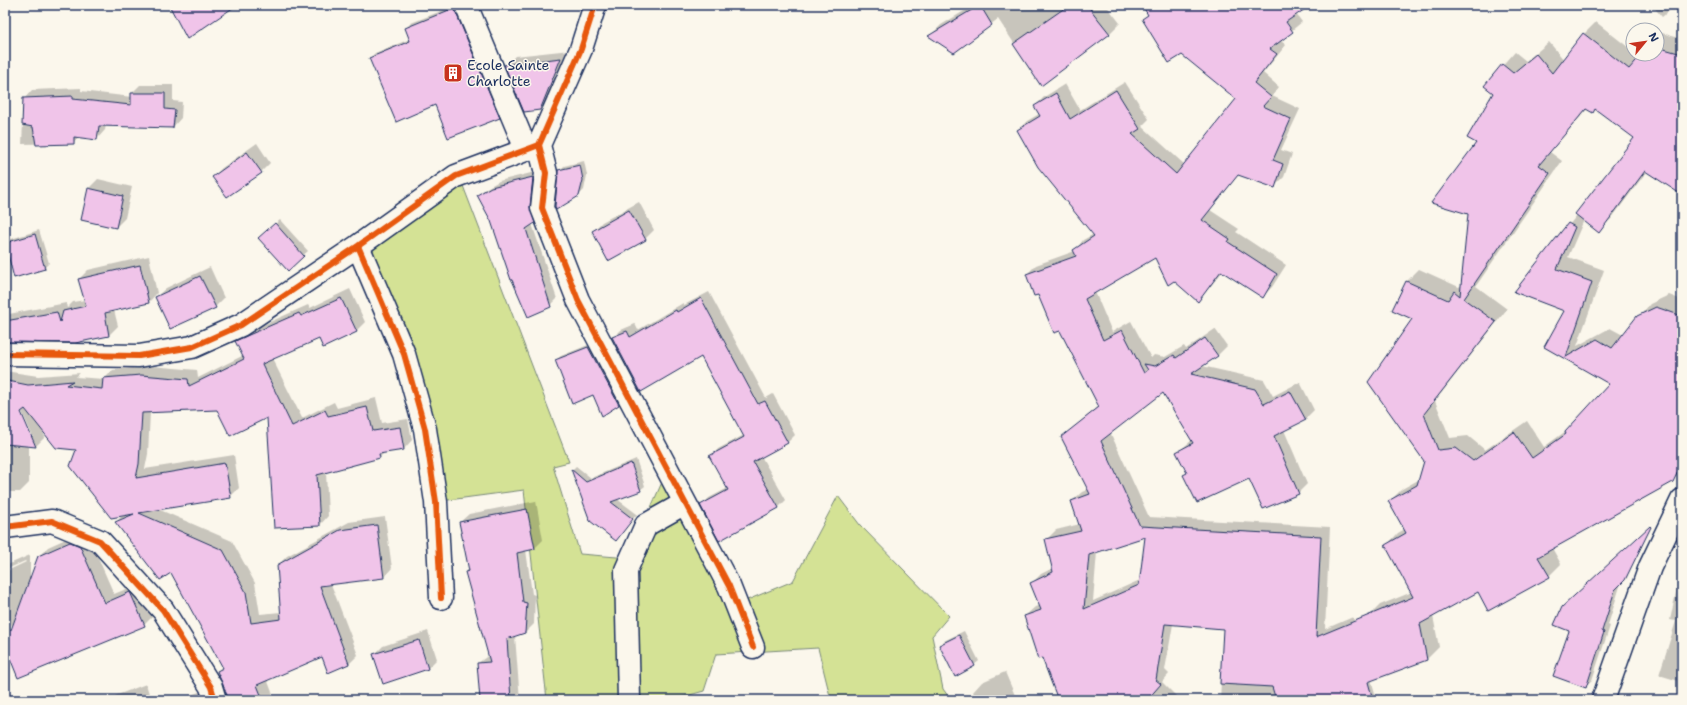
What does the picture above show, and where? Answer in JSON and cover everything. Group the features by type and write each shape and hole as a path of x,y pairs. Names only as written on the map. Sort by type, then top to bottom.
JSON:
{"street":[{"path":"466,5 546,173 542,208 578,300 729,586 753,648"},
{"path":"5,354 139,356 192,347 241,325 358,246 456,176 533,147 581,49 595,5"},
{"path":"358,246 404,354 425,429 436,502 441,598"},
{"path":"1603,700 1650,567 1682,500"},
{"path":"629,700 626,570 646,524 685,503"},
{"path":"5,527 52,521 100,541 162,610 212,687 215,700"}],"green space":[{"path":"460,178 569,462 553,466 580,554 629,558 666,473 733,606 793,581 838,496 860,525 949,616 932,636 943,689 951,700 831,700 818,648 716,654 704,691 672,700 547,700 524,490 441,501 364,248"}],"building":[{"path":"169,5 237,5 187,39"},
{"path":"980,5 992,25 954,53 928,36"},
{"path":"1069,5 1087,5 1110,34 1041,86 1013,44"},
{"path":"1142,5 1311,5 1286,22 1293,32 1270,49 1277,54 1254,83 1271,97 1263,106 1291,119 1273,160 1283,164 1275,188 1238,175 1202,220 1230,239 1228,242 1277,274 1263,298 1221,271 1198,302 1174,281 1168,285 1155,258 1085,299 1103,340 1122,330 1144,373 1148,370 1144,364 1155,366 1174,355 1176,358 1205,338 1218,356 1191,374 1255,389 1264,404 1290,391 1306,420 1274,436 1299,494 1263,509 1249,479 1197,503 1183,475 1187,473 1176,452 1193,443 1163,393 1101,441 1140,526 1321,536 1316,637 1413,597 1385,545 1406,533 1388,501 1417,485 1424,461 1368,382 1412,319 1392,310 1406,281 1448,300 1454,291 1460,296 1468,214 1431,203 1476,143 1467,138 1493,93 1484,86 1502,64 1513,73 1536,54 1552,73 1583,33 1629,69 1635,62 1665,62 1665,49 1682,54 1682,195 1645,171 1599,233 1575,214 1634,138 1595,109 1593,113 1586,109 1539,165 1550,173 1464,299 1496,322 1424,414 1438,450 1456,448 1473,461 1514,432 1532,458 1566,434 1565,432 1609,384 1544,347 1564,311 1514,292 1568,223 1575,227 1557,269 1592,282 1566,357 1597,339 1612,348 1637,316 1656,307 1682,316 1682,463 1673,482 1538,557 1550,577 1488,611 1478,592 1420,624 1427,660 1368,682 1373,700 1276,700 1272,687 1220,684 1223,629 1165,624 1156,680 1161,684 1147,700 1058,700 1042,658 1038,659 1024,616 1041,610 1030,583 1053,572 1045,539 1081,531 1071,501 1090,494 1061,437 1099,407 1060,331 1054,333 1038,295 1034,296 1026,274 1076,256 1073,250 1094,236 1038,167 1017,130 1040,116 1034,106 1056,93 1070,119 1116,90 1140,129 1132,134 1176,174 1236,99 1182,55 1169,63 1142,19 1148,15","holes":["1145,537 1139,585 1084,609 1089,555"]},
{"name":"Ecole Sainte Charlotte","path":"454,8 500,118 448,138 435,105 396,122 369,58 410,41 405,28"},
{"path":"561,58 540,110 524,112 504,65"},
{"path":"131,93 165,93 165,109 175,110 173,128 99,126 97,140 74,137 74,144 36,145 33,127 22,125 23,98 73,96 73,99 131,105"},
{"path":"247,152 262,173 227,197 212,177"},
{"path":"580,165 583,180 579,196 556,210 558,170"},
{"path":"533,177 530,207 535,223 526,229 551,307 528,317 511,280 491,221 477,195 491,187"},
{"path":"88,188 123,196 116,228 81,220"},
{"path":"629,210 646,240 608,261 592,231"},
{"path":"275,223 304,256 288,271 258,238"},
{"path":"35,234 45,269 14,278 5,243"},
{"path":"140,265 149,303 105,313 109,336 75,343 5,342 5,321 57,312 60,322 63,311 86,306 78,279"},
{"path":"200,276 216,308 170,329 155,297"},
{"path":"341,298 357,332 323,348 319,339 262,364 292,426 325,410 328,416 367,407 373,431 400,427 404,450 379,454 380,458 317,475 320,526 274,528 267,418 230,436 217,410 142,413 139,464 136,478 225,463 231,498 139,513 223,550 246,592 251,623 281,619 277,565 340,530 377,525 384,578 320,586 349,664 328,673 322,657 257,685 263,700 229,700 217,671 223,668 171,573 160,580 115,522 134,514 111,518 70,466 76,450 56,448 25,409 21,412 36,447 5,444 5,375 8,381 28,385 73,381 66,385 102,389 103,378 141,375 188,379 189,386 244,359 235,341 299,313 301,316"},
{"path":"701,298 758,404 765,401 788,443 753,462 779,508 719,541 700,505 728,490 709,456 744,437 701,357 641,392 612,337 627,331 630,337 676,310 677,312"},
{"path":"588,347 619,405 602,416 593,395 572,404 555,360"},
{"path":"631,463 641,491 611,502 633,519 616,541 590,521 571,469 586,482"},
{"path":"527,509 535,549 517,553 523,602 527,603 525,633 507,639 511,700 480,700 477,663 490,662 465,572 469,571 459,522"},
{"path":"1650,526 1651,527 1625,580 1615,590 1602,631 1604,632 1586,688 1553,676 1569,631 1554,625 1562,607"},
{"path":"70,542 80,546 105,603 130,592 145,626 18,678 5,646 5,629 11,630 38,556"},
{"path":"959,635 975,666 955,677 939,645"},
{"path":"419,640 428,669 383,684 373,654"}],"cycle path":[{"path":"5,354 139,356 192,347 241,325 358,246 456,176 539,145 581,49 595,5"},
{"path":"539,145 546,173 542,208 578,300 729,586 753,647"},
{"path":"358,246 404,354 425,429 436,502 441,598"},
{"path":"5,527 52,521 100,541 163,610 211,687 215,700"}],"place":[{"name":"Ecole Sainte Charlotte","path":"453,73"}]}
